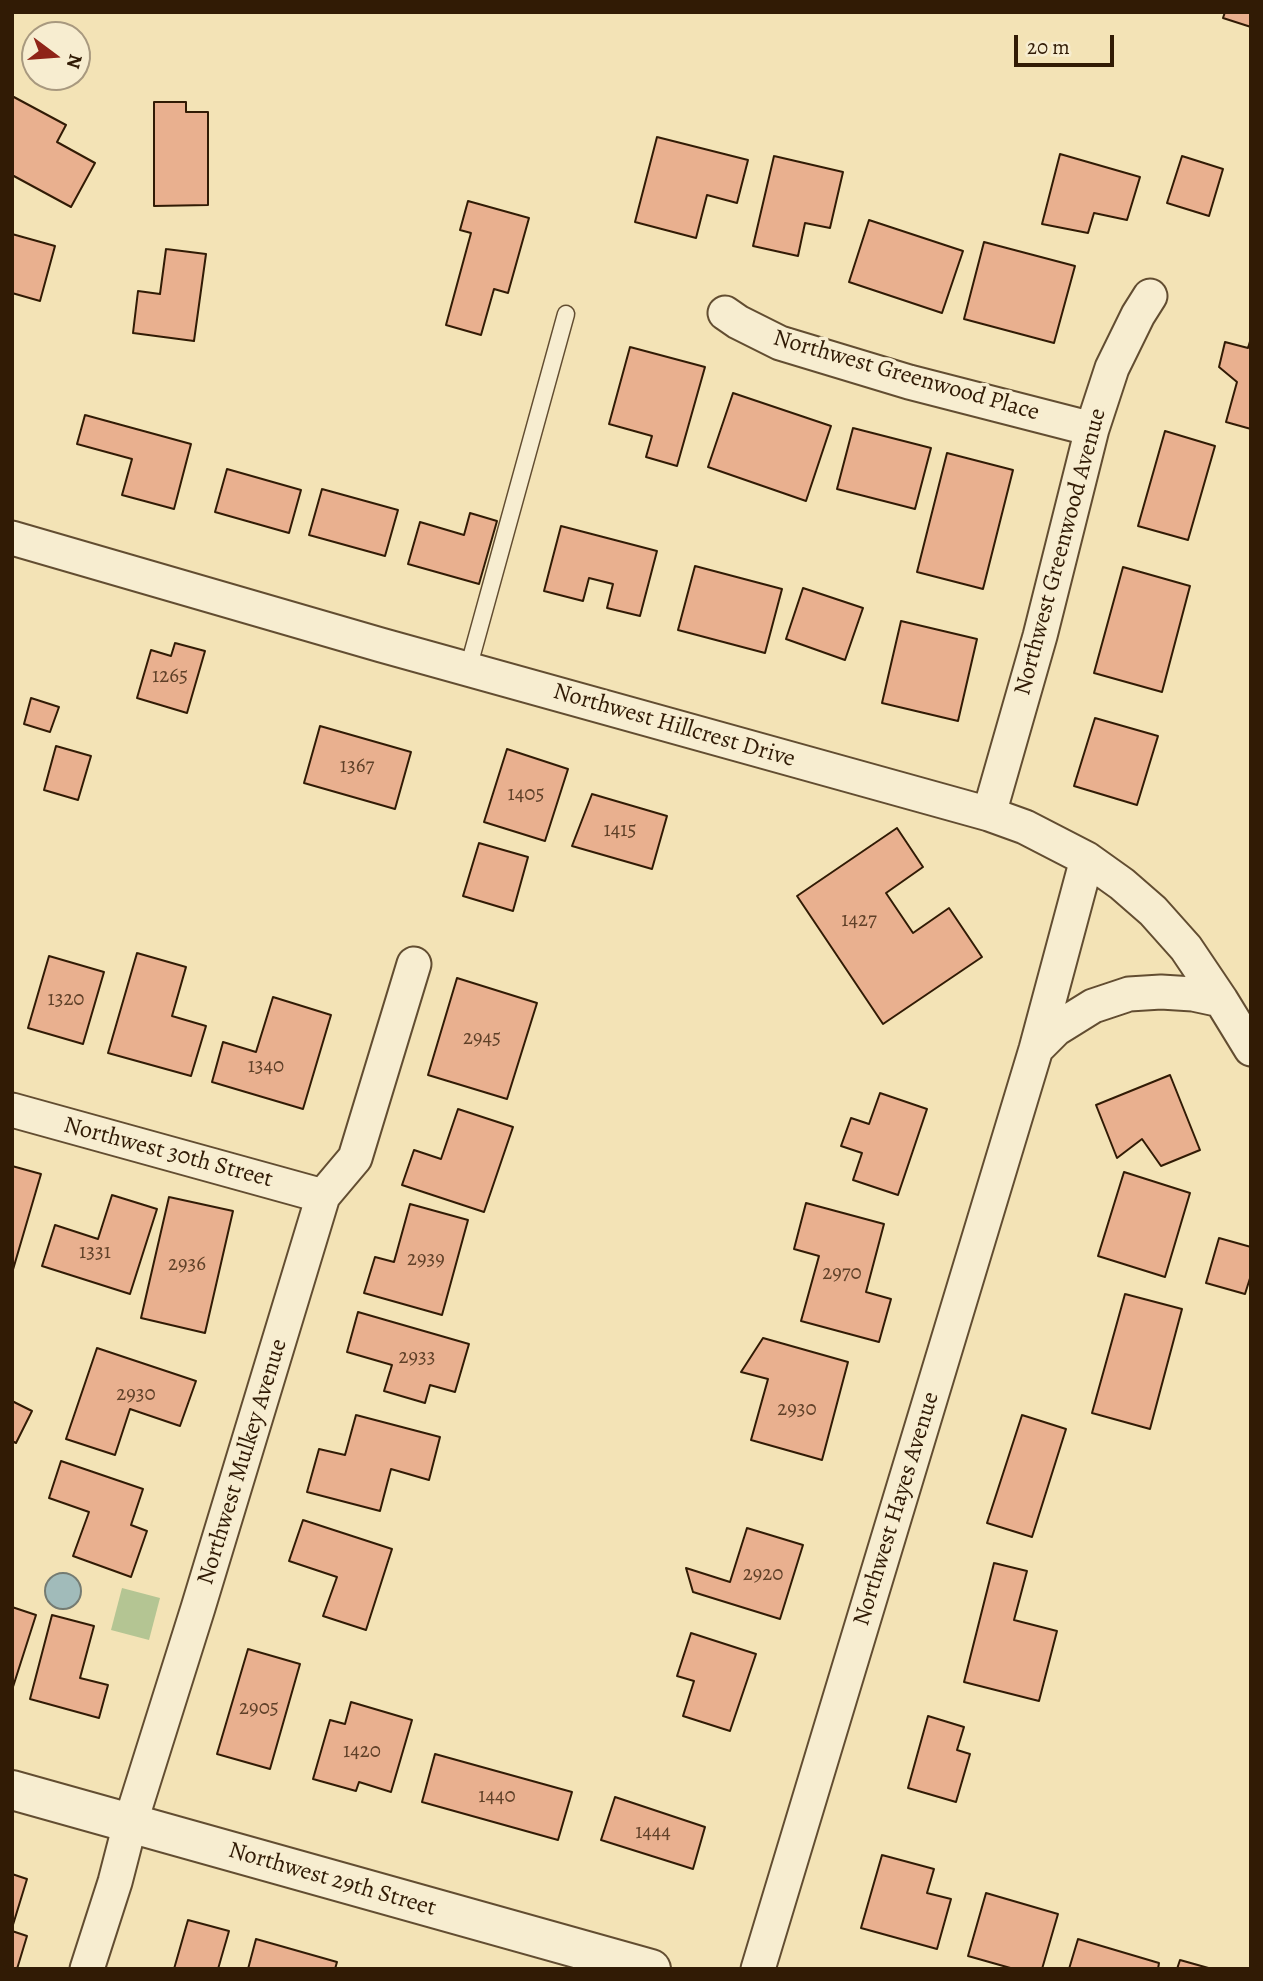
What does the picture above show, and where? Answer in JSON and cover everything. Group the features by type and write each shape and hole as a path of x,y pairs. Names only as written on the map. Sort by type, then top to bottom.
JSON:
{"street":[{"name":"Northwest Greenwood Avenue","path":"989,814 1040,636 1092,429 1111,368 1150,296"},
{"name":"Northwest Greenwood Place","path":"724,313 780,343 909,382 1092,429"},
{"name":"Northwest Hillcrest Drive","path":"12,538 989,814 1025,827 1087,859 1153,911 1186,948 1251,1049"},
{"name":"Northwest Hayes Avenue","path":"758,1969 1036,1049 1087,859"},
{"name":"Northwest Mulkey Avenue","path":"87,1969 323,1196 355,1158 414,964"},
{"path":"1036,1049 1056,1029 1093,1006 1129,994 1193,994 1221,1000"},
{"name":"Northwest 30th Street","path":"12,1110 323,1196"},
{"name":"Northwest 29th Street","path":"12,1790 651,1969"}],"lane":[{"path":"468,669 566,314"}],"green space":[{"path":"122,1588 160,1598 149,1640 111,1630"}],"water":[{"path":"63,1573 76,1578 81,1591 76,1604 63,1609 50,1604 45,1591 50,1578"}],"building":[{"path":"1225,12 1251,12 1251,27 1223,18"},
{"path":"12,96 66,125 57,142 95,163 71,207 12,175"},
{"path":"154,102 186,102 186,112 208,112 208,205 154,206"},
{"path":"657,137 748,160 737,203 707,195 696,238 635,222"},
{"path":"1060,154 1140,177 1127,220 1094,213 1088,233 1042,224"},
{"path":"774,156 843,172 830,228 805,223 798,256 753,246"},
{"path":"1182,156 1223,169 1209,216 1167,203"},
{"path":"468,201 529,218 508,293 494,289 481,335 446,325 471,233 460,230"},
{"path":"869,220 963,251 942,313 849,282"},
{"path":"12,234 55,246 40,301 12,293"},
{"path":"984,242 1075,266 1054,343 964,319"},
{"path":"166,249 206,254 194,341 133,333 138,291 160,294"},
{"path":"1251,338 1251,429 1226,422 1237,382 1219,367 1225,342 1248,348"},
{"path":"630,347 705,367 677,466 646,457 652,436 609,424"},
{"path":"733,393 831,426 806,501 708,467"},
{"path":"85,415 191,444 174,509 122,495 132,459 77,444"},
{"path":"853,428 931,448 915,509 837,489"},
{"path":"1165,431 1215,446 1188,540 1138,526"},
{"path":"947,453 1013,470 983,589 917,572"},
{"path":"227,469 301,490 289,533 215,512"},
{"path":"322,489 398,510 385,556 309,535"},
{"path":"470,513 497,521 479,584 408,564 420,522 464,535"},
{"path":"561,526 657,551 640,616 607,608 613,584 589,578 583,601 544,591"},
{"path":"695,566 782,589 765,653 678,630"},
{"path":"1123,567 1190,586 1162,692 1094,673"},
{"path":"803,588 863,608 845,660 786,639"},
{"path":"901,621 977,639 958,721 882,703"},
{"path":"175,643 205,651 187,713 137,698 151,650 171,656"},
{"path":"31,698 59,707 50,732 24,724"},
{"path":"1095,718 1158,736 1137,805 1074,786"},
{"path":"320,726 411,752 395,809 304,783"},
{"path":"56,746 91,756 78,800 44,790"},
{"path":"507,749 568,769 545,841 484,822"},
{"path":"592,794 667,816 652,869 572,846"},
{"path":"897,828 923,867 886,893 913,933 949,908 982,957 883,1024 797,896"},
{"path":"479,843 528,857 513,911 463,896"},
{"path":"137,953 186,967 172,1016 206,1026 191,1076 108,1053"},
{"path":"49,956 104,972 83,1044 28,1028"},
{"path":"457,978 537,1003 507,1099 428,1075"},
{"path":"273,997 331,1015 303,1109 212,1082 223,1042 256,1052"},
{"path":"1170,1075 1200,1150 1161,1166 1142,1139 1117,1158 1096,1105"},
{"path":"880,1093 927,1109 898,1195 853,1180 862,1153 841,1146 851,1118 869,1124"},
{"path":"458,1109 513,1127 484,1212 402,1185 414,1150 441,1159"},
{"path":"12,1166 41,1174 12,1273"},
{"path":"1124,1172 1190,1193 1165,1277 1098,1256"},
{"path":"112,1195 157,1209 130,1294 42,1266 55,1225 98,1239"},
{"path":"169,1197 233,1211 205,1333 141,1318"},
{"path":"806,1203 884,1224 866,1292 891,1299 879,1342 801,1321 819,1256 794,1249"},
{"path":"410,1204 468,1220 442,1315 364,1293 375,1257 394,1262"},
{"path":"1219,1238 1251,1247 1251,1275 1245,1294 1206,1283"},
{"path":"1125,1294 1182,1309 1150,1429 1092,1413"},
{"path":"358,1312 469,1344 455,1392 430,1385 425,1403 384,1391 392,1365 347,1352"},
{"path":"763,1338 848,1362 822,1460 751,1440 768,1379 741,1372"},
{"path":"97,1348 196,1381 180,1426 130,1409 115,1455 66,1439"},
{"path":"12,1401 32,1411 16,1443 12,1441"},
{"path":"356,1415 440,1437 429,1480 391,1469 380,1511 307,1492 319,1449 345,1455"},
{"path":"1022,1415 1066,1429 1032,1537 987,1523"},
{"path":"61,1461 143,1489 131,1525 147,1531 131,1577 73,1556 89,1512 49,1498"},
{"path":"303,1520 392,1549 366,1630 323,1616 337,1577 289,1561"},
{"path":"747,1528 803,1545 780,1619 693,1592 686,1568 730,1582"},
{"path":"994,1563 1027,1571 1014,1620 1057,1631 1039,1701 964,1682"},
{"path":"12,1607 36,1615 12,1690"},
{"path":"52,1615 94,1626 80,1678 108,1685 99,1718 30,1699"},
{"path":"691,1633 756,1654 730,1731 683,1716 694,1681 677,1676"},
{"path":"248,1649 300,1664 270,1769 217,1754"},
{"path":"351,1702 412,1720 391,1792 359,1782 356,1791 313,1779 330,1720 345,1724"},
{"path":"928,1716 964,1727 957,1750 970,1754 956,1802 908,1788"},
{"path":"435,1754 572,1792 558,1840 422,1802"},
{"path":"615,1797 705,1827 693,1869 601,1840"},
{"path":"882,1855 934,1869 927,1893 951,1899 937,1949 861,1928"},
{"path":"12,1874 27,1879 12,1928"},
{"path":"986,1893 1058,1914 1042,1969 1014,1969 968,1956"},
{"path":"188,1920 229,1931 218,1969 174,1969"},
{"path":"12,1931 27,1936 17,1969 12,1969"},
{"path":"256,1939 337,1962 335,1969 248,1969"},
{"path":"1078,1939 1159,1963 1158,1969 1069,1969"},
{"path":"1180,1960 1212,1969 1177,1969"}]}
